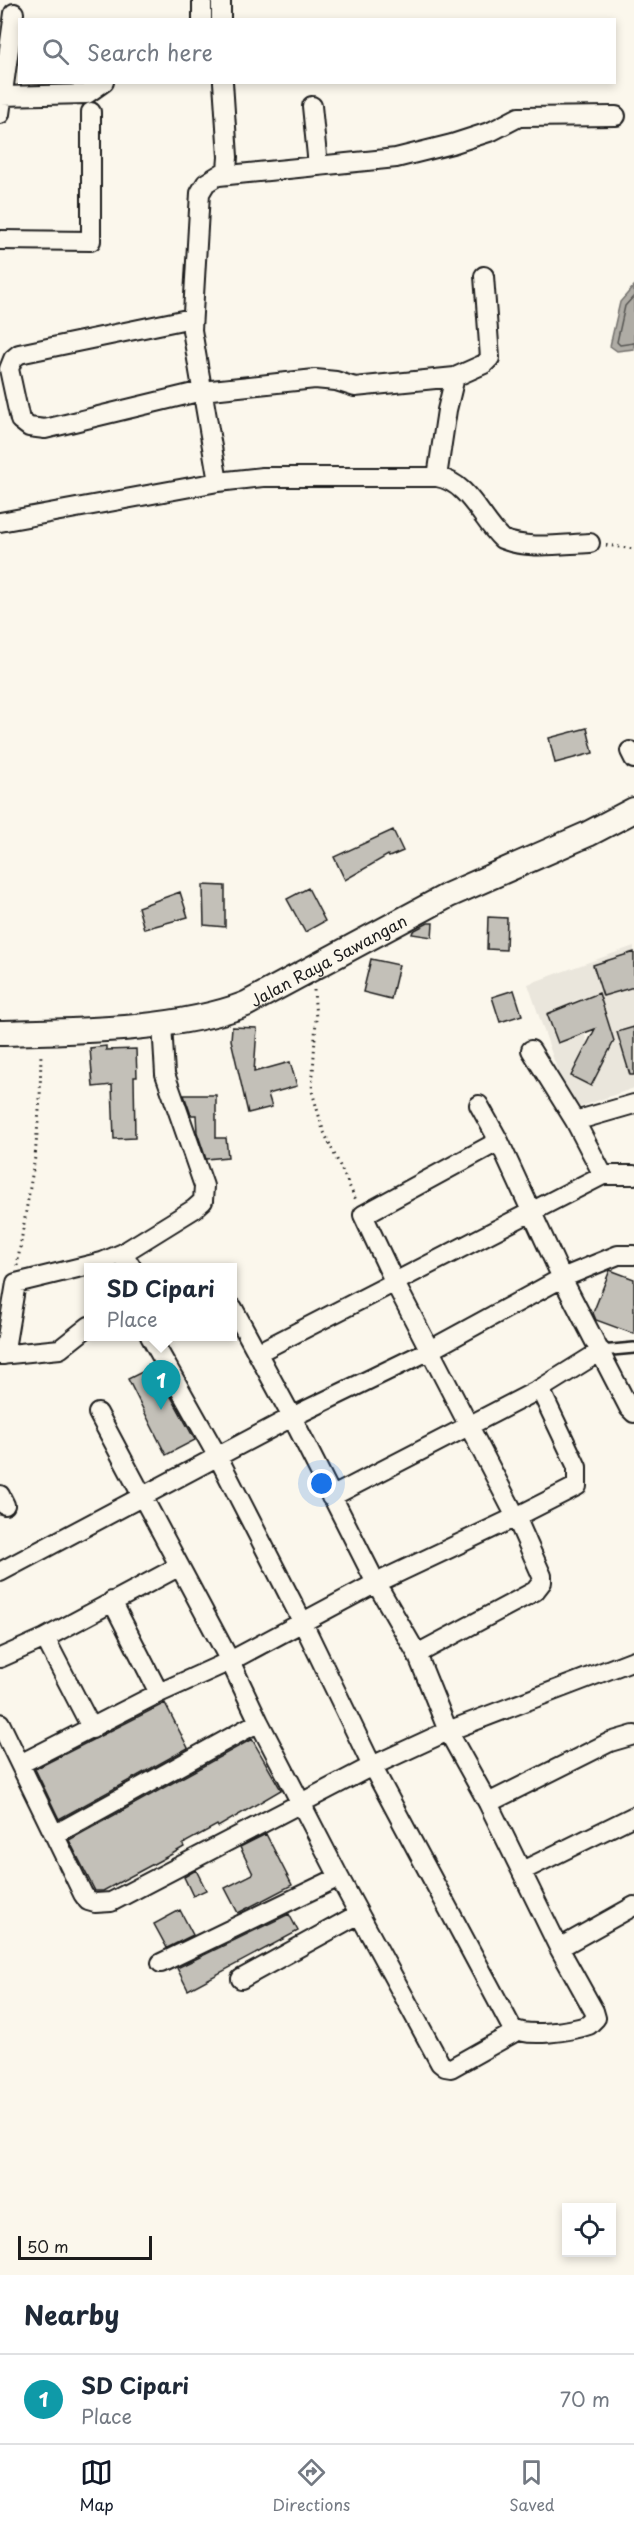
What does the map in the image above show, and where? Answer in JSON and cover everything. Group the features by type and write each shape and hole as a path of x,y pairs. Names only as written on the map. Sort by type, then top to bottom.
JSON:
{"street":[{"path":"202,0 202,18"},
{"path":"221,0 221,18"},
{"path":"14,13 1,105 87,94 101,84"},
{"path":"218,482 202,391 192,306 200,193 206,183 227,170 223,84"},
{"path":"312,106 318,166"},
{"path":"0,240 91,241 91,112"},
{"path":"219,176 396,158 492,131 519,117 616,116"},
{"path":"192,306 19,354 13,359 9,369 20,420 23,424 34,428 45,429 202,391 315,379 336,381 355,387 455,377 475,369 490,358 484,276"},
{"path":"437,477 447,410 455,377"},
{"path":"0,522 218,482 263,477 437,477 448,479 459,485 502,539 512,543 547,545 590,543"},
{"name":"Jalan Raya Sawangan","path":"0,1033 162,1023 222,1013 246,1004 449,895 588,834 634,810"},
{"path":"98,1263 128,1260 203,1201 204,1186 165,1074 162,1023"},
{"path":"531,1050 575,1121 603,1175"},
{"path":"575,1121 634,1104"},
{"path":"479,1106 499,1141 562,1278 629,1408 634,1413"},
{"path":"417,1654 535,1591 542,1582 541,1569 395,1283 363,1215 499,1141"},
{"path":"257,1353 603,1175 634,1175"},
{"path":"0,1572 292,1417 430,1350 562,1278 618,1255 634,1254"},
{"path":"84,1266 15,1283 2,1355 60,1349 84,1330"},
{"path":"153,1341 218,1457 302,1621 372,1766 512,2028 530,2034 583,2027 593,2023 596,2018 590,2003 559,1948 488,1803 448,1731 417,1654 376,1583 292,1417 237,1316"},
{"path":"331,1497 540,1389 601,1351"},
{"path":"20,1764 159,1693 230,1660 376,1583 574,1489 578,1480 577,1467 540,1389"},
{"path":"98,1413 230,1660 259,1722 339,1876 440,2063 445,2067 455,2066 517,2031"},
{"path":"0,1658 45,1638 178,1566"},
{"path":"112,1601 159,1693"},
{"path":"45,1638 92,1729"},
{"path":"0,1723 88,1901 111,1902 372,1766 448,1731 634,1660"},
{"path":"54,1834 259,1722"},
{"path":"488,1803 610,1742 634,1735"},
{"path":"522,1871 634,1816"},
{"path":"161,1963 339,1876"},
{"path":"559,1948 634,1906"},
{"path":"241,1979 359,1914"}],"lane":[{"path":"601,1351 634,1348"}],"path":[{"path":"590,543 634,549"},
{"path":"312,968 316,1019 312,1091 323,1130 363,1215"},
{"path":"15,1283 35,1158 42,1032"}],"shaded area":[{"path":"634,946 634,952 593,965 603,996 634,987 634,1027 618,1032 634,1061 634,1088 571,1110 528,984","holes":["599,993 613,1037 588,1045 574,1001","567,1006 578,1035 558,1043 547,1014","583,1052 603,1062 591,1086 571,1076"]}],"water":[{"path":"634,286 634,349 617,351 610,346 620,302"}],"building":[{"path":"587,728 593,753 555,763 549,738"},
{"path":"393,830 403,851 389,857 388,855 345,880 334,857"},
{"path":"203,885 225,886 225,927 204,925"},
{"path":"308,888 325,921 305,932 287,899"},
{"path":"180,892 188,917 144,929 138,907"},
{"path":"488,917 507,918 506,950 487,949"},
{"path":"428,923 433,923 432,937 412,934 413,931"},
{"path":"634,952 634,987 603,996 593,965"},
{"path":"371,959 399,965 391,999 363,992"},
{"path":"514,990 522,1015 500,1022 492,997"},
{"path":"599,993 614,1041 591,1086 571,1076 595,1029 558,1043 547,1014"},
{"path":"232,1027 257,1028 254,1072 290,1062 297,1086 268,1094 272,1107 248,1113 231,1040"},
{"path":"634,1027 634,1075 630,1075 617,1032"},
{"path":"106,1046 106,1050 136,1049 135,1138 114,1139 112,1085 93,1087 90,1048"},
{"path":"184,1095 216,1095 216,1138 226,1138 228,1157 206,1159 197,1132 196,1115 191,1115"},
{"path":"610,1270 634,1279 634,1334 596,1320 593,1313"},
{"path":"154,1366 195,1440 166,1455 128,1379"},
{"path":"165,1703 188,1748 59,1819 35,1769"},
{"path":"252,1739 281,1790 218,1827 217,1825 186,1842 184,1847 172,1854 103,1891 95,1891 69,1840"},
{"path":"266,1834 292,1885 238,1913 225,1888 253,1874 240,1847"},
{"path":"196,1870 206,1890 193,1896 184,1877"},
{"path":"180,1910 193,1935 167,1948 154,1924"},
{"path":"289,1914 298,1931 188,1990 177,1968"}],"place":[{"name":"SD Cipari","path":"161,1410"}]}
